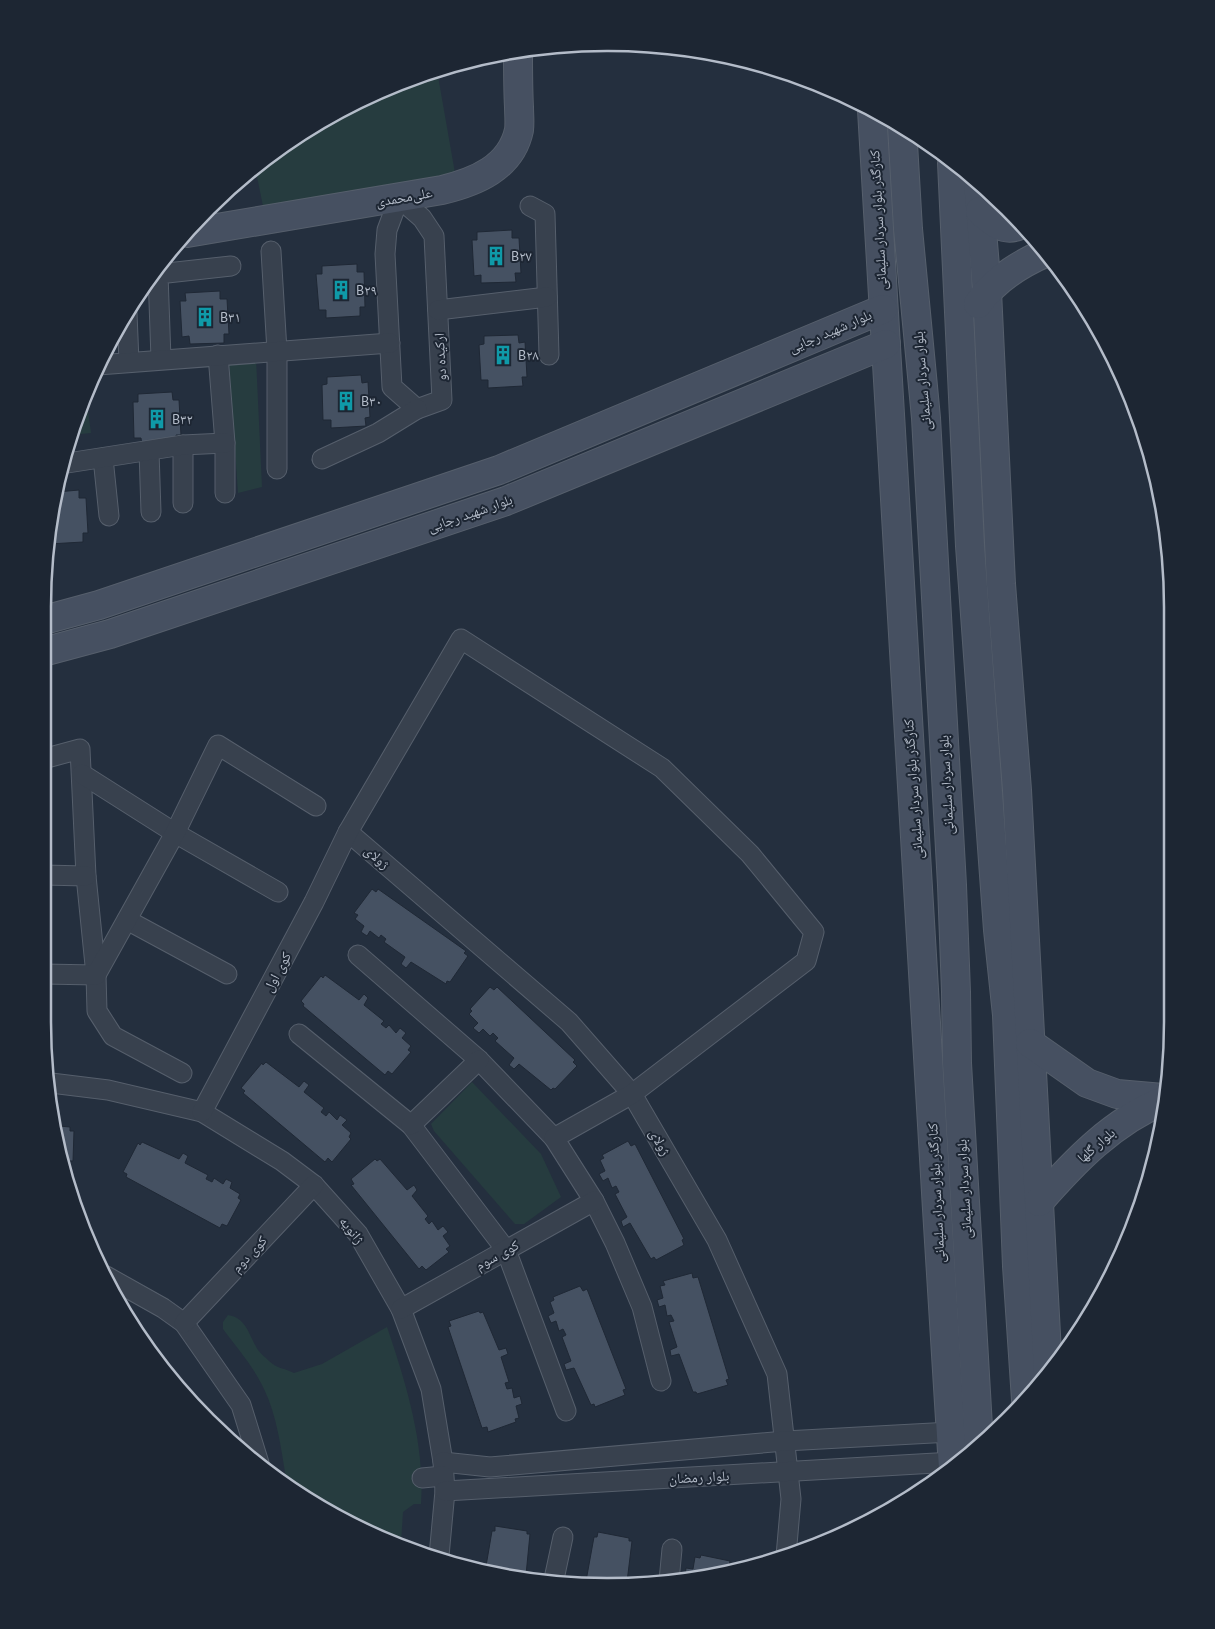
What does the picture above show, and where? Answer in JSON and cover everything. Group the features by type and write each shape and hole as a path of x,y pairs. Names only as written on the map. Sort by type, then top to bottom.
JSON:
{"main road":[{"name":"علی‌محمدی","path":"198,231 399,198 469,183 489,172 513,147 519,129 518,59"},
{"name":"کنارگذر بلوار سردار سلیمانی","path":"872,119 953,1458"},
{"name":"بلوار سردار سلیمانی","path":"903,136 908,229 926,418 952,894 956,1034 968,1275 978,1436"},
{"path":"952,171 976,626 998,930 1007,1015 1017,1266 1026,1388"},
{"path":"979,193 987,291 1001,584 1017,790 1048,1361"},
{"path":"980,211 996,225 1012,226"},
{"path":"1015,229 1011,235 1014,251 1035,257"},
{"path":"961,345 974,309 987,291 1035,257"},
{"name":"بلوار شهید رجایی","path":"51,618 99,605 499,470 883,309"},
{"name":"بلوار شهید رجایی","path":"51,650 110,634 506,501 886,344"},
{"path":"740,369 750,377 754,387 749,401"},
{"path":"936,619 946,633 955,636 962,637 976,626"},
{"path":"941,698 948,681 954,677 972,680 980,689"},
{"path":"928,1036 956,1034"},
{"name":"بلوار گلها","path":"1030,1043 1086,1083 1118,1094 1158,1099"},
{"name":"بلوار گلها","path":"1039,1202 1091,1147 1119,1125 1145,1108 1158,1102"}],"street":[{"name":"ارکیده دو","path":"399,198 422,218 434,236 442,400 417,409"},
{"path":"322,459 378,432 417,409 392,387 385,254 387,230 399,198"},
{"path":"530,206 545,214 549,355"},
{"path":"271,251 277,351 277,470"},
{"path":"163,273 231,266"},
{"path":"158,280 161,359"},
{"path":"438,310 547,297"},
{"path":"128,326 129,362"},
{"path":"108,364 390,342"},
{"path":"218,355 225,443 226,494"},
{"path":"70,463 183,446 225,443"},
{"path":"183,446 183,504"},
{"path":"149,451 151,512"},
{"path":"102,458 109,516"},
{"name":"کوی اول","path":"202,1112 314,902 348,832 460,639 662,768 750,854 814,932 806,961 632,1094"},
{"path":"96,975 175,833 218,745 316,806"},
{"path":"51,757 80,749 86,876 96,975 97,1011 113,1036 182,1073"},
{"path":"82,774 175,833 278,892"},
{"name":"ژولای","path":"348,832 569,1022 632,1094 717,1240 777,1374 791,1499 787,1548"},
{"path":"51,875 86,876"},
{"path":"127,920 226,974"},
{"path":"358,955 479,1060 554,1138 594,1201 615,1243 642,1306 661,1381"},
{"path":"51,974 96,975"},
{"path":"299,1034 411,1125 506,1250 566,1412"},
{"path":"411,1125 479,1060"},
{"name":"ژانویه","path":"55,1083 108,1090 202,1112 282,1161 314,1186 358,1234 401,1309 431,1389 444,1476 439,1551"},
{"path":"554,1138 632,1094"},
{"name":"کوی دوم","path":"184,1322 314,1186"},
{"name":"کوی سوم","path":"401,1309 594,1201"},
{"path":"116,1282 184,1322 241,1405 256,1452"},
{"name":"بلوار رمضان","path":"444,1476 490,1467 785,1441 951,1432"},
{"name":"بلوار رمضان","path":"444,1476 788,1472 943,1465"},
{"path":"422,1478 444,1476"},
{"path":"555,1575 563,1537"},
{"path":"670,1574 672,1549"}],"green space":[{"path":"438,78 455,173 263,206 257,176 269,166 298,145 361,109"},
{"path":"256,358 262,487 238,493 229,363"},
{"path":"88,411 91,433 79,434"},
{"path":"472,1082 541,1154 561,1197 524,1224 515,1224 434,1131 431,1124"},
{"path":"228,1315 239,1320 247,1328 258,1350 269,1361 275,1366 294,1373 322,1364 387,1327 413,1414 420,1459 421,1504 414,1504 403,1512 401,1537 361,1520 329,1503 285,1475 275,1421 264,1389 250,1365 223,1329 223,1322"}],"building":[{"name":"B۲۷","path":"512,230 512,238 519,238 521,273 515,273 516,282 481,283 481,275 474,276 472,240 477,240 477,232"},
{"name":"B۲۹","path":"357,264 357,272 364,272 365,307 360,307 360,316 326,318 326,310 319,310 316,274 322,274 322,266"},
{"name":"B۳۱","path":"220,291 220,299 227,299 229,334 224,334 224,343 190,344 189,336 182,337 180,301 186,301 185,293"},
{"name":"B۲۸","path":"518,335 519,343 525,342 527,377 522,377 523,386 488,388 488,380 481,380 479,345 484,344 484,336"},
{"name":"B۳۰","path":"361,375 362,383 368,382 370,417 365,418 366,426 331,428 331,420 323,420 322,385 327,384 327,377"},
{"name":"B۳۲","path":"172,392 173,400 179,400 181,435 176,435 176,444 142,446 141,438 134,438 133,402 138,402 138,394"},
{"path":"79,490 79,498 86,498 88,533 83,533 83,542 55,544 64,491"},
{"path":"372,889 376,892 378,889 466,951 464,953 468,956 450,982 447,981 446,984 411,962 406,968 401,964 405,957 384,942 386,939 381,935 379,938 370,931 367,936 361,932 364,926 355,919 358,915 354,913"},
{"path":"325,975 359,1000 364,994 368,998 364,1005 384,1021 381,1024 386,1028 389,1025 396,1033 400,1028 406,1033 402,1038 411,1046 408,1050 411,1052 392,1074 388,1071 385,1075 303,1006 304,1004 301,1001 321,976 323,978"},
{"path":"490,987 494,990 497,987 575,1060 573,1062 577,1066 555,1089 551,1090 519,1064 514,1069 509,1065 514,1058 495,1041 498,1038 493,1033 490,1036 483,1029 479,1033 473,1028 478,1023 469,1014 472,1011 470,1009"},
{"path":"266,1062 299,1087 304,1081 309,1085 304,1092 324,1108 321,1112 326,1116 329,1112 337,1120 340,1115 347,1120 342,1125 351,1133 349,1137 351,1139 332,1162 328,1158 325,1162 243,1093 245,1091 241,1088 262,1063 263,1065"},
{"path":"61,1126 70,1127 70,1131 74,1131 73,1161 69,1161"},
{"path":"628,1141 631,1146 635,1144 684,1239 682,1240 684,1245 656,1260 654,1257 651,1259 630,1223 623,1227 621,1221 627,1217 615,1194 619,1192 616,1186 612,1188 608,1178 603,1181 599,1174 605,1171 600,1160 604,1158 602,1155"},
{"path":"142,1142 179,1159 183,1153 188,1156 185,1163 208,1175 206,1179 212,1182 214,1178 223,1184 226,1179 232,1182 230,1188 240,1194 238,1198 241,1200 227,1226 222,1224 220,1228 126,1177 127,1174 123,1172 138,1143 140,1145"},
{"path":"375,1159 377,1161 380,1159 407,1190 414,1185 417,1190 412,1196 428,1216 425,1219 429,1224 432,1221 438,1230 443,1226 448,1232 443,1236 450,1246 446,1249 449,1252 426,1270 422,1266 419,1269 351,1185 354,1184 351,1179"},
{"path":"692,1273 693,1278 698,1277 729,1379 726,1380 728,1385 697,1394 693,1392 679,1354 671,1356 670,1350 677,1347 669,1322 674,1321 671,1315 667,1316 665,1305 659,1307 657,1300 663,1298 660,1286 665,1285 663,1281"},
{"path":"580,1286 583,1291 587,1289 626,1389 623,1390 625,1395 595,1407 594,1404 591,1405 574,1368 566,1370 564,1364 571,1361 562,1337 566,1335 563,1329 559,1331 556,1321 551,1323 548,1316 554,1313 550,1302 554,1300 553,1297"},
{"path":"479,1311 480,1313 483,1312 499,1350 506,1348 508,1354 501,1357 509,1382 505,1383 507,1389 512,1388 514,1398 520,1396 522,1404 516,1406 519,1418 515,1419 516,1422 488,1432 487,1427 482,1428 448,1327 451,1326 449,1321"},
{"path":"495,1526 527,1531 527,1534 530,1534 526,1572 486,1564 492,1531 495,1531"},
{"path":"598,1532 629,1538 629,1541 632,1541 628,1577 587,1577 594,1537 597,1537"},
{"path":"701,1555 730,1561 729,1564 685,1572 686,1568 693,1569 695,1557 700,1558"}],"place":[{"name":"B۲۷","path":"496,256"},
{"name":"B۲۹","path":"341,290"},
{"name":"B۳۱","path":"205,317"},
{"name":"B۲۸","path":"503,355"},
{"name":"B۳۰","path":"346,401"},
{"name":"B۳۲","path":"157,419"}]}
